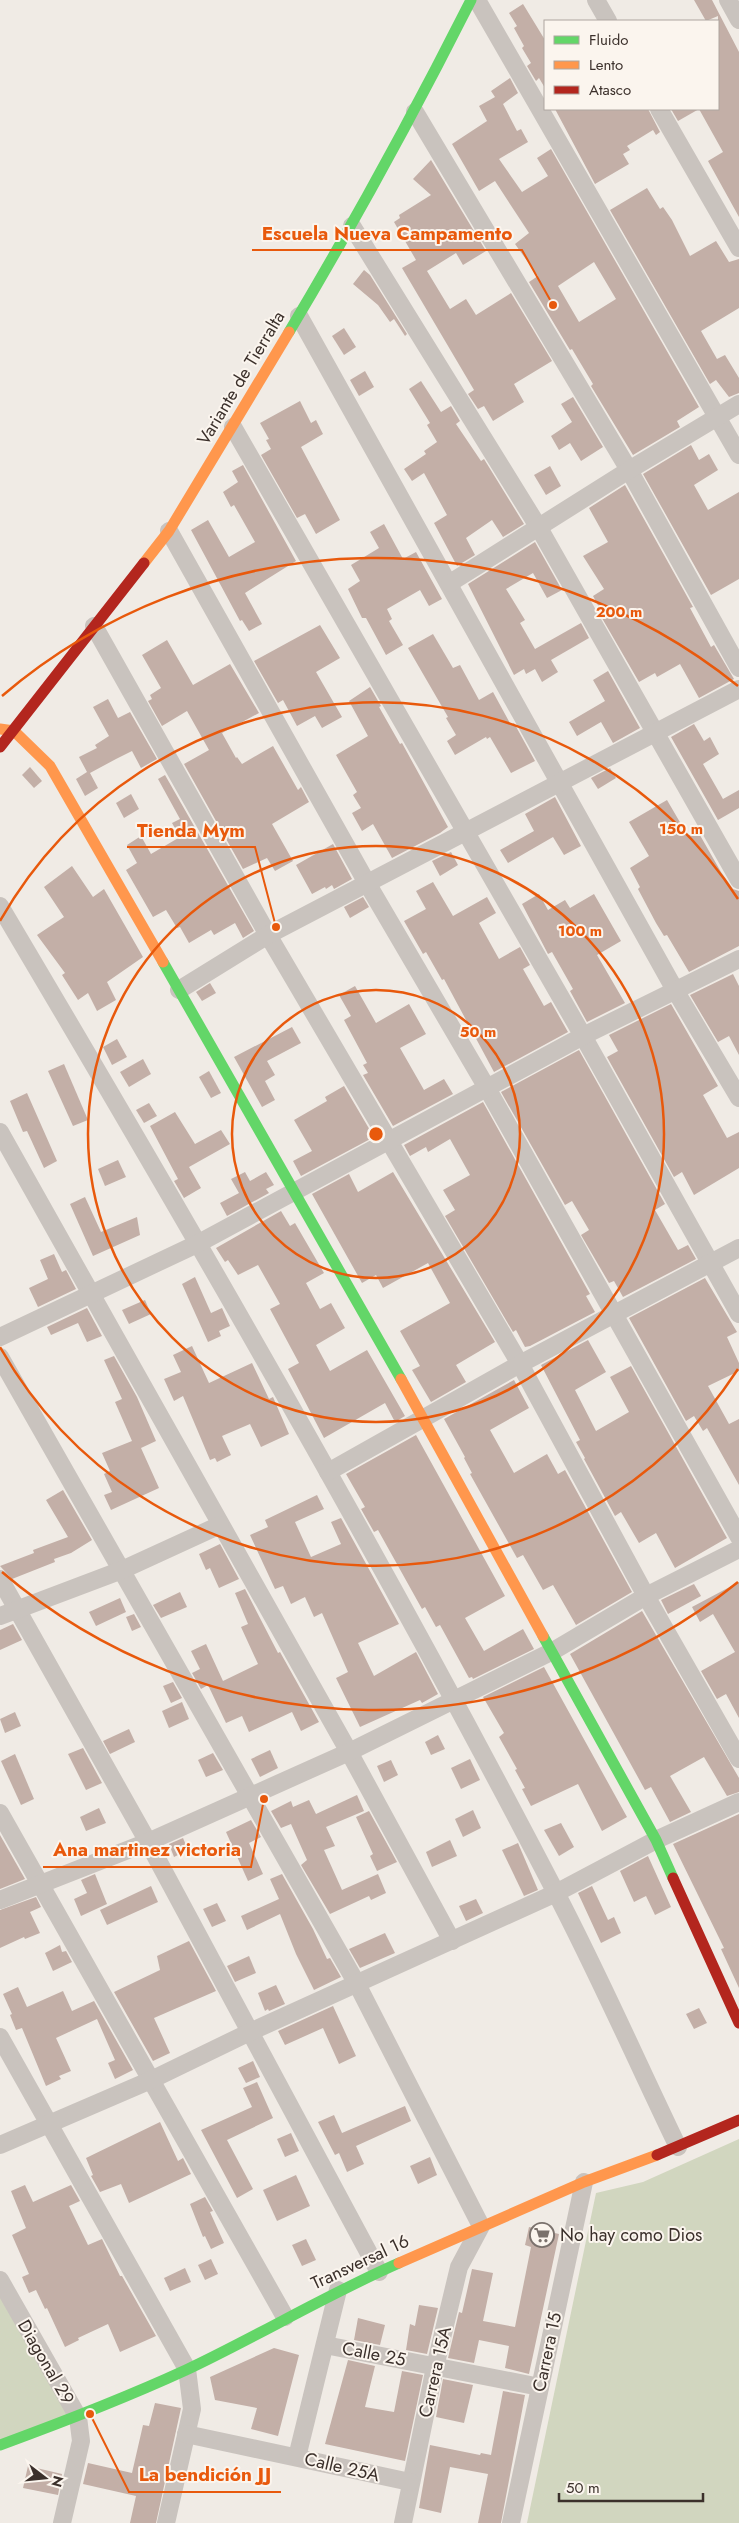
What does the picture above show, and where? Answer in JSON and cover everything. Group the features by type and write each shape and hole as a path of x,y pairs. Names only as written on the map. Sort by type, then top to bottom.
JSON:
{"main road":[{"name":"Variante de Tierralta","path":"0,748 168,531 233,427 352,226 416,112 472,0"},
{"path":"0,729 14,731 50,766 179,990 293,1193 423,1418 656,1840 739,2023"},
{"name":"Transversal 16","path":"0,2446 78,2417 187,2369 338,2290 481,2226 584,2182 678,2147 739,2120"}],"street":[{"path":"476,0 739,454"},
{"path":"596,0 607,20"},
{"path":"728,0 739,20"},
{"path":"660,110 739,248"},
{"path":"416,112 628,470 739,668"},
{"path":"352,226 539,528 739,880"},
{"path":"299,316 676,990 739,1098"},
{"path":"450,583 628,470 739,404"},
{"path":"233,427 583,1036 739,1314"},
{"path":"168,531 367,883 487,1088 739,1537"},
{"path":"94,626 268,935 520,1364 646,1596 739,1759"},
{"path":"179,990 268,935 739,689"},
{"path":"0,906 199,1243 328,1472 454,1702 556,1893 678,2147"},
{"path":"0,1337 199,1243 583,1036 739,959"},
{"path":"0,1132 349,1752 452,1941"},
{"path":"328,1472 520,1364 739,1248"},
{"path":"0,1357 357,1984 481,2226"},
{"path":"0,1616 122,1570 220,1525"},
{"path":"0,1900 39,1883 148,1842 349,1752 553,1652 646,1596 739,1549"},
{"path":"0,1579 148,1842 379,2272"},
{"path":"0,2145 151,2080 250,2032 556,1893 656,1840 739,1802"},
{"path":"0,1813 285,2317"},
{"path":"0,2037 187,2369 192,2409 166,2523"},
{"name":"Carrera 15","path":"511,2523 584,2182"},
{"name":"Carrera 15A","path":"402,2523 435,2367 459,2267 481,2226"},
{"name":"Diagonal 29","path":"0,2280 78,2417"},
{"path":"297,2457 338,2290"},
{"name":"Calle 25","path":"325,2345 540,2387"},
{"path":"62,2523 81,2441 78,2417"},
{"name":"Calle 25A","path":"186,2434 410,2482"}],"green space":[{"path":"739,2139 739,2523 527,2523 596,2193 643,2182"},
{"path":"0,2289 78,2417 0,2445"}],"building":[{"path":"694,0 712,0 739,52 739,217 708,161 723,152 700,110 719,110 719,20 718,16 705,20"},
{"path":"523,4 544,38 544,86 539,78 536,81 527,66 531,63 522,48 524,46 514,28 517,26 509,13"},
{"path":"510,78 518,93 503,104 517,131 521,129 528,142 499,159 522,192 548,176 537,158 551,149 699,407 677,421 680,427 633,455 591,386 593,384 572,349 570,350 529,282 538,276 515,244 529,233 495,181 479,191 452,144 487,121 479,106 495,97 491,91","holes":["594,262 616,299 579,322 558,286"]},
{"path":"556,110 649,110 660,132 656,135 653,130 627,146 630,150 623,154 629,164 595,184"},
{"path":"672,110 697,110 678,121"},
{"path":"431,160 486,251 463,265 456,253 427,271 450,309 466,299 476,315 511,293 552,361 514,384 524,402 493,421 484,406 478,409 468,394 474,390 402,268 416,260 394,222 400,218 399,215 431,195 413,179"},
{"path":"647,188 660,209 663,207 672,220 690,256 716,241 729,262 739,259 739,308 701,331 717,359 725,355 739,378 739,393 729,397 716,380 710,384 610,210"},
{"path":"364,270 370,275 407,334 405,336 394,319 390,322 378,305 353,284"},
{"path":"344,328 356,347 344,355 332,336"},
{"path":"365,371 374,387 359,396 350,380"},
{"path":"421,381 441,412 451,406 460,421 456,424 481,461 484,459 524,524 503,537 492,520 466,538 475,555 457,566 434,523 447,515 424,473 412,481 404,469 426,454 424,451 437,442 427,425 430,423 409,389"},
{"path":"573,397 603,447 581,461 570,443 559,450 551,436 572,422 561,404"},
{"path":"300,401 311,423 316,420 323,434 301,447 340,520 316,534 305,514 297,518 261,455 271,449 266,440 269,439 260,423"},
{"path":"691,445 699,460 709,454 718,470 694,485 708,510 739,492 739,579 711,595 643,474"},
{"path":"243,465 296,561 245,593 262,624 249,631 242,620 240,621 191,530 208,520 229,557 255,542 234,505 231,507 223,492 238,482 232,471"},
{"path":"550,466 561,486 546,495 534,475"},
{"path":"625,485 693,607 690,608 711,647 714,645 734,679 699,698 680,664 657,677 655,673 639,682 599,613 601,611 593,596 604,589 583,556 608,542 589,508"},
{"path":"384,524 403,559 416,552 442,599 429,606 420,590 387,609 392,619 389,621 403,645 386,655 366,618 362,618 348,589 360,581 351,565 379,548 370,532"},
{"path":"535,542 562,590 547,598 533,573 506,589 525,620 520,623 535,649 581,623 589,638 551,660 558,672 542,682 535,669 526,674 524,669 514,675 468,584"},
{"path":"320,625 340,658 316,672 342,717 322,728 315,716 297,726 283,700 278,703 254,661"},
{"path":"433,634 453,668 460,665 479,700 493,692 511,725 514,723 535,761 511,773 490,737 487,739 486,737 455,755 447,741 456,735 446,718 448,717 408,648"},
{"path":"167,640 193,685 230,664 259,713 222,733 236,758 242,764 273,746 298,790 301,787 309,802 272,824 293,861 275,871 267,858 243,869 184,764 209,750 187,711 162,726 148,701 152,699 150,695 161,688 142,655"},
{"path":"608,671 640,728 613,743 601,722 577,736 569,722 605,701 593,680"},
{"path":"370,687 381,706 379,707 400,744 402,743 448,827 392,858 373,824 362,831 352,813 361,808 353,795 357,792 336,755 368,736 349,701"},
{"path":"108,699 118,718 130,712 157,759 141,768 132,751 116,759 90,773 98,788 85,796 76,779 87,772 79,757 97,748 95,745 109,736 93,707"},
{"path":"694,724 704,741 710,737 719,754 703,764 723,799 739,790 739,808 718,820 671,737"},
{"path":"30,767 42,781 34,788 22,775"},
{"path":"610,768 616,778 598,789 591,778"},
{"path":"165,775 254,931 243,938 235,923 214,935 211,930 189,943 180,927 177,928 166,910 153,917 126,870 137,863 127,845 141,836 151,854 180,837 172,823 180,819 158,779"},
{"path":"131,794 139,809 124,818 116,803"},
{"path":"555,797 581,846 564,855 553,837 508,863 500,850 534,831 525,814"},
{"path":"667,800 688,836 697,830 721,872 733,889 739,891 739,946 689,972 667,935 664,936 656,923 638,889 640,887 630,868 649,856 629,822"},
{"path":"333,844 352,879 334,889 332,885 312,894 296,865"},
{"path":"451,852 458,865 440,876 432,861"},
{"path":"72,866 93,897 104,889 143,957 107,982 116,1000 97,1011 88,993 78,1000 62,975 65,973 37,935 64,917 44,887"},
{"path":"433,882 453,916 487,897 496,913 479,923 499,959 520,947 530,965 523,969 544,1006 551,1002 568,1032 494,1072 444,979 442,980 426,952 423,954 404,921 426,909 416,891"},
{"path":"539,894 548,910 565,900 570,908 594,894 621,941 597,955 625,1003 587,1022 570,991 573,989 552,952 548,954 522,904"},
{"path":"363,897 369,907 350,918 344,907"},
{"path":"733,974 739,986 739,1055 729,1036 718,1042 690,995"},
{"path":"210,983 216,993 202,1001 196,992"},
{"path":"355,986 376,1023 409,1004 426,1034 400,1048 424,1090 444,1079 453,1094 393,1126 363,1075 368,1073 363,1065 367,1063 344,1020 351,1016 339,995"},
{"path":"671,1004 718,1086 703,1095 727,1138 739,1132 739,1168 694,1195 682,1172 674,1177 607,1057 618,1051 609,1035"},
{"path":"292,1027 301,1043 267,1061 275,1075 265,1081 275,1100 262,1107 234,1057"},
{"path":"117,1039 127,1057 112,1065 103,1047"},
{"path":"579,1050 665,1204 655,1210 678,1250 688,1245 696,1259 623,1297 614,1281 609,1283 581,1235 589,1230 572,1201 565,1205 501,1092"},
{"path":"143,1059 151,1074 129,1087 120,1072"},
{"path":"64,1064 88,1120 73,1126 48,1071"},
{"path":"209,1071 221,1093 211,1098 199,1077"},
{"path":"344,1086 374,1137 301,1176 293,1161 312,1151 294,1120 327,1101 325,1097"},
{"path":"27,1093 57,1161 44,1168 27,1131 23,1132 10,1101"},
{"path":"483,1102 590,1294 586,1296 595,1312 525,1347 516,1330 513,1332 445,1216 455,1210 443,1190 470,1175 450,1139 428,1152 426,1147 410,1156 404,1145"},
{"path":"149,1103 157,1116 144,1123 136,1110"},
{"path":"175,1112 195,1144 221,1130 230,1144 189,1167 201,1188 184,1198 174,1181 178,1179 150,1126"},
{"path":"118,1160 126,1177 105,1186 98,1169"},
{"path":"245,1172 250,1181 266,1172 274,1185 266,1189 269,1193 227,1216 220,1203 239,1193 231,1179"},
{"path":"393,1172 495,1342 456,1365 466,1382 431,1402 412,1370 420,1366 400,1331 450,1303 428,1263 383,1288 376,1275 362,1283 312,1194 349,1174 358,1192"},
{"path":"85,1197 101,1232 137,1217 140,1235 93,1256 70,1204"},
{"path":"281,1211 290,1226 295,1223 324,1273 306,1283 320,1309 331,1303 345,1328 316,1345 330,1371 367,1350 405,1416 395,1422 385,1403 324,1438 288,1369 299,1363 270,1309 280,1304 258,1265 238,1275 228,1260 225,1262 216,1248"},
{"path":"54,1254 62,1272 66,1270 76,1289 38,1307 29,1288 48,1279 40,1260"},
{"path":"195,1277 211,1313 222,1308 230,1326 219,1331 221,1336 208,1342 182,1284"},
{"path":"705,1278 737,1332 727,1337 739,1363 739,1371 708,1386 729,1424 739,1419 739,1485 707,1428 703,1431 694,1416 686,1421 629,1318"},
{"path":"145,1300 151,1314 129,1324 122,1310"},
{"path":"87,1308 102,1336 87,1342 78,1323 51,1335 47,1327"},
{"path":"588,1340 606,1372 575,1390 596,1431 629,1412 610,1377 631,1366 727,1538 675,1568 656,1533 639,1543 621,1512 615,1516 584,1459 576,1442 580,1440 541,1365"},
{"path":"192,1346 209,1383 252,1363 269,1399 273,1397 289,1434 261,1447 250,1424 222,1436 231,1455 217,1462 215,1458 210,1460 183,1396 174,1401 164,1379 181,1372 173,1355"},
{"path":"114,1356 137,1397 156,1441 141,1448 159,1488 111,1510 104,1495 112,1492 104,1474 110,1471 102,1453 132,1441 115,1402 122,1399 104,1360"},
{"path":"514,1380 529,1408 490,1430 514,1473 547,1454 558,1474 565,1470 632,1592 576,1625 553,1585 543,1590 523,1555 517,1558 470,1474 472,1473 465,1457 444,1419"},
{"path":"416,1435 505,1596 465,1618 484,1651 523,1629 534,1649 473,1679 472,1677 469,1678 440,1625 436,1627 425,1607 422,1609 378,1530 374,1532 361,1509 365,1507 346,1474"},
{"path":"63,1490 92,1540 71,1553 54,1559 55,1562 12,1579 0,1566 34,1553 33,1550 68,1537 46,1500"},
{"path":"317,1495 324,1509 295,1522 311,1557 341,1544 331,1522 341,1518 399,1624 358,1643 374,1676 416,1652 438,1694 422,1703 420,1700 360,1727 336,1678 348,1672 322,1613 314,1617 305,1597 291,1604 283,1586 275,1589 250,1535 268,1527 265,1520"},
{"path":"220,1544 239,1579 219,1588 210,1568 206,1570 199,1554"},
{"path":"739,1582 739,1718 726,1694 717,1699 701,1671 735,1652 713,1614 700,1622 692,1607"},
{"path":"694,1584 701,1596 668,1614 661,1600"},
{"path":"245,1589 278,1653 280,1652 319,1722 301,1731 292,1712 249,1732 242,1716 226,1723 208,1685 201,1689 192,1673 200,1669 191,1651 206,1644 223,1681 258,1664 241,1627 248,1624 235,1593"},
{"path":"180,1592 187,1607 161,1618 153,1605"},
{"path":"120,1598 126,1612 96,1626 89,1612"},
{"path":"642,1611 739,1778 739,1792 727,1796 704,1757 670,1776 691,1812 670,1822 651,1787 645,1790 570,1654"},
{"path":"134,1614 141,1627 132,1631 126,1617"},
{"path":"13,1624 22,1640 0,1650 0,1630"},
{"path":"544,1667 627,1817 602,1831 578,1784 531,1806 522,1789 525,1788 515,1770 517,1769 499,1737 504,1733 483,1697"},
{"path":"173,1682 182,1698 171,1703 163,1686"},
{"path":"182,1702 189,1719 169,1728 162,1711"},
{"path":"15,1712 21,1726 5,1733 0,1719"},
{"path":"129,1729 135,1742 110,1754 103,1741"},
{"path":"438,1735 445,1749 431,1755 425,1742"},
{"path":"83,1748 102,1783 86,1790 68,1754"},
{"path":"270,1750 278,1768 260,1777 251,1759"},
{"path":"213,1753 223,1770 206,1777 198,1760"},
{"path":"15,1754 34,1799 21,1805 1,1761"},
{"path":"470,1759 480,1780 461,1789 451,1768"},
{"path":"391,1760 398,1775 384,1782 377,1766"},
{"path":"357,1795 364,1811 326,1827 335,1846 324,1850 342,1890 378,1874 386,1893 371,1900 369,1896 330,1914 301,1865 307,1860 291,1824 281,1828 271,1811 291,1801 293,1807 309,1800 316,1814"},
{"path":"99,1808 106,1823 86,1831 80,1817"},
{"path":"473,1810 481,1828 463,1837 455,1819"},
{"path":"369,1811 397,1862 377,1871 370,1856 373,1854 356,1817"},
{"path":"739,1814 739,1988 721,1949 724,1948 673,1844"},
{"path":"251,1820 261,1837 249,1843 263,1874 248,1881 226,1832"},
{"path":"561,1823 574,1847 559,1856 544,1830"},
{"path":"0,1835 25,1879 0,1889"},
{"path":"183,1838 188,1850 174,1857 169,1844"},
{"path":"450,1840 457,1856 432,1867 426,1852"},
{"path":"518,1843 538,1890 524,1896 502,1850"},
{"path":"648,1856 671,1907 655,1915 646,1896 634,1902 620,1871"},
{"path":"95,1874 107,1904 81,1916 74,1899 87,1893 81,1880"},
{"path":"282,1874 313,1929 327,1959 330,1958 341,1977 314,1990 296,1954 280,1914 247,1930 241,1916 279,1899 270,1879"},
{"path":"151,1886 158,1902 107,1925 100,1910"},
{"path":"592,1886 608,1920 614,1917 621,1933 601,1943 578,1893"},
{"path":"36,1897 41,1907 30,1912 40,1933 25,1939 24,1937 0,1948 0,1910"},
{"path":"476,1899 483,1913 466,1921 459,1906"},
{"path":"217,1903 226,1921 212,1927 203,1909"},
{"path":"385,1933 395,1953 360,1968 349,1949"},
{"path":"189,1941 216,1991 154,2018 170,2053 153,2061 114,1992 160,1970 157,1956"},
{"path":"60,1945 62,1952 66,1951 72,1962 53,1971 45,1953"},
{"path":"249,1956 256,1973 235,1982 227,1966"},
{"path":"276,1985 285,2004 265,2011 258,1993"},
{"path":"18,1987 27,2007 63,1991 72,2011 94,2001 133,2070 115,2079 108,2063 115,2060 97,2019 56,2038 71,2071 59,2076 61,2079 46,2086 22,2028 16,2030 10,2015 12,2014 3,1994"},
{"path":"333,2006 356,2056 339,2064 323,2028 285,2045 278,2031"},
{"path":"699,2008 707,2023 694,2029 686,2014"},
{"path":"253,2061 260,2077 246,2083 238,2068"},
{"path":"257,2082 273,2118 227,2140 253,2189 237,2198 201,2130 252,2107 243,2088"},
{"path":"405,2106 411,2121 356,2146 364,2164 347,2172 339,2153 335,2155 318,2122 334,2115 342,2133"},
{"path":"160,2122 178,2161 183,2158 191,2174 129,2203 121,2184 100,2192 91,2176 93,2175 86,2158"},
{"path":"291,2133 299,2151 285,2157 277,2139"},
{"path":"430,2157 437,2175 418,2184 410,2166"},
{"path":"296,2175 310,2206 277,2221 263,2190"},
{"path":"25,2185 33,2202 71,2185 80,2201 69,2206 88,2245 102,2239 120,2276 122,2276 156,2336 120,2352 108,2324 78,2338 79,2340 65,2347 47,2308 45,2309 36,2290 29,2293 22,2277 29,2274 12,2235 26,2228 11,2191"},
{"path":"205,2197 213,2211 210,2212 224,2243 211,2249 205,2236 203,2237 190,2204"},
{"path":"529,2227 559,2234 529,2374 505,2368 509,2346 479,2340 474,2363 448,2358 459,2312 462,2313 472,2269 493,2273 483,2321 515,2327 531,2247 525,2245"},
{"path":"306,2239 316,2260 302,2266 292,2245"},
{"path":"211,2259 218,2274 205,2280 198,2265"},
{"path":"185,2268 191,2282 170,2291 164,2278"},
{"path":"419,2305 438,2308 427,2354 406,2350 410,2324 415,2326"},
{"path":"358,2318 385,2325 380,2345 354,2340"},
{"path":"274,2348 299,2355 278,2436 251,2429 257,2408 215,2400 210,2377"},
{"path":"348,2360 375,2366 365,2407 394,2412 402,2371 423,2375 405,2461 325,2444"},
{"path":"443,2379 473,2385 464,2423 436,2417"},
{"path":"503,2391 525,2395 501,2523 478,2523 488,2474 450,2467 441,2513 419,2508 430,2445 480,2455 481,2453 491,2455"},
{"path":"155,2403 181,2408 156,2523 130,2523 136,2496 83,2484 88,2463 132,2473 143,2425 149,2426"},
{"path":"28,2466 62,2474 58,2495 23,2488"}],"traffic: fast":[{"path":"289,332 383,168 471,0"},
{"path":"163,962 401,1379"},
{"path":"543,1636 656,1840 673,1878"},
{"path":"0,2445 94,2409 186,2370 345,2288 399,2263"}],"traffic: slow":[{"path":"144,563 169,531 289,332"},
{"path":"0,729 14,731 50,766 163,962"},
{"path":"401,1379 543,1636"},
{"path":"399,2263 584,2182 657,2155"}],"traffic: jam":[{"path":"0,747 144,563"},
{"path":"673,1878 739,2023"},
{"path":"657,2155 739,2120"}],"place":[{"name":"Escuela Nueva Campamento","path":"553,305"},
{"name":"Tienda Mym","path":"276,927"},
{"name":"Ana martinez victoria","path":"264,1799"},
{"name":"No hay como Dios","path":"542,2235"},
{"name":"La bendición JJ","path":"90,2414"}]}
